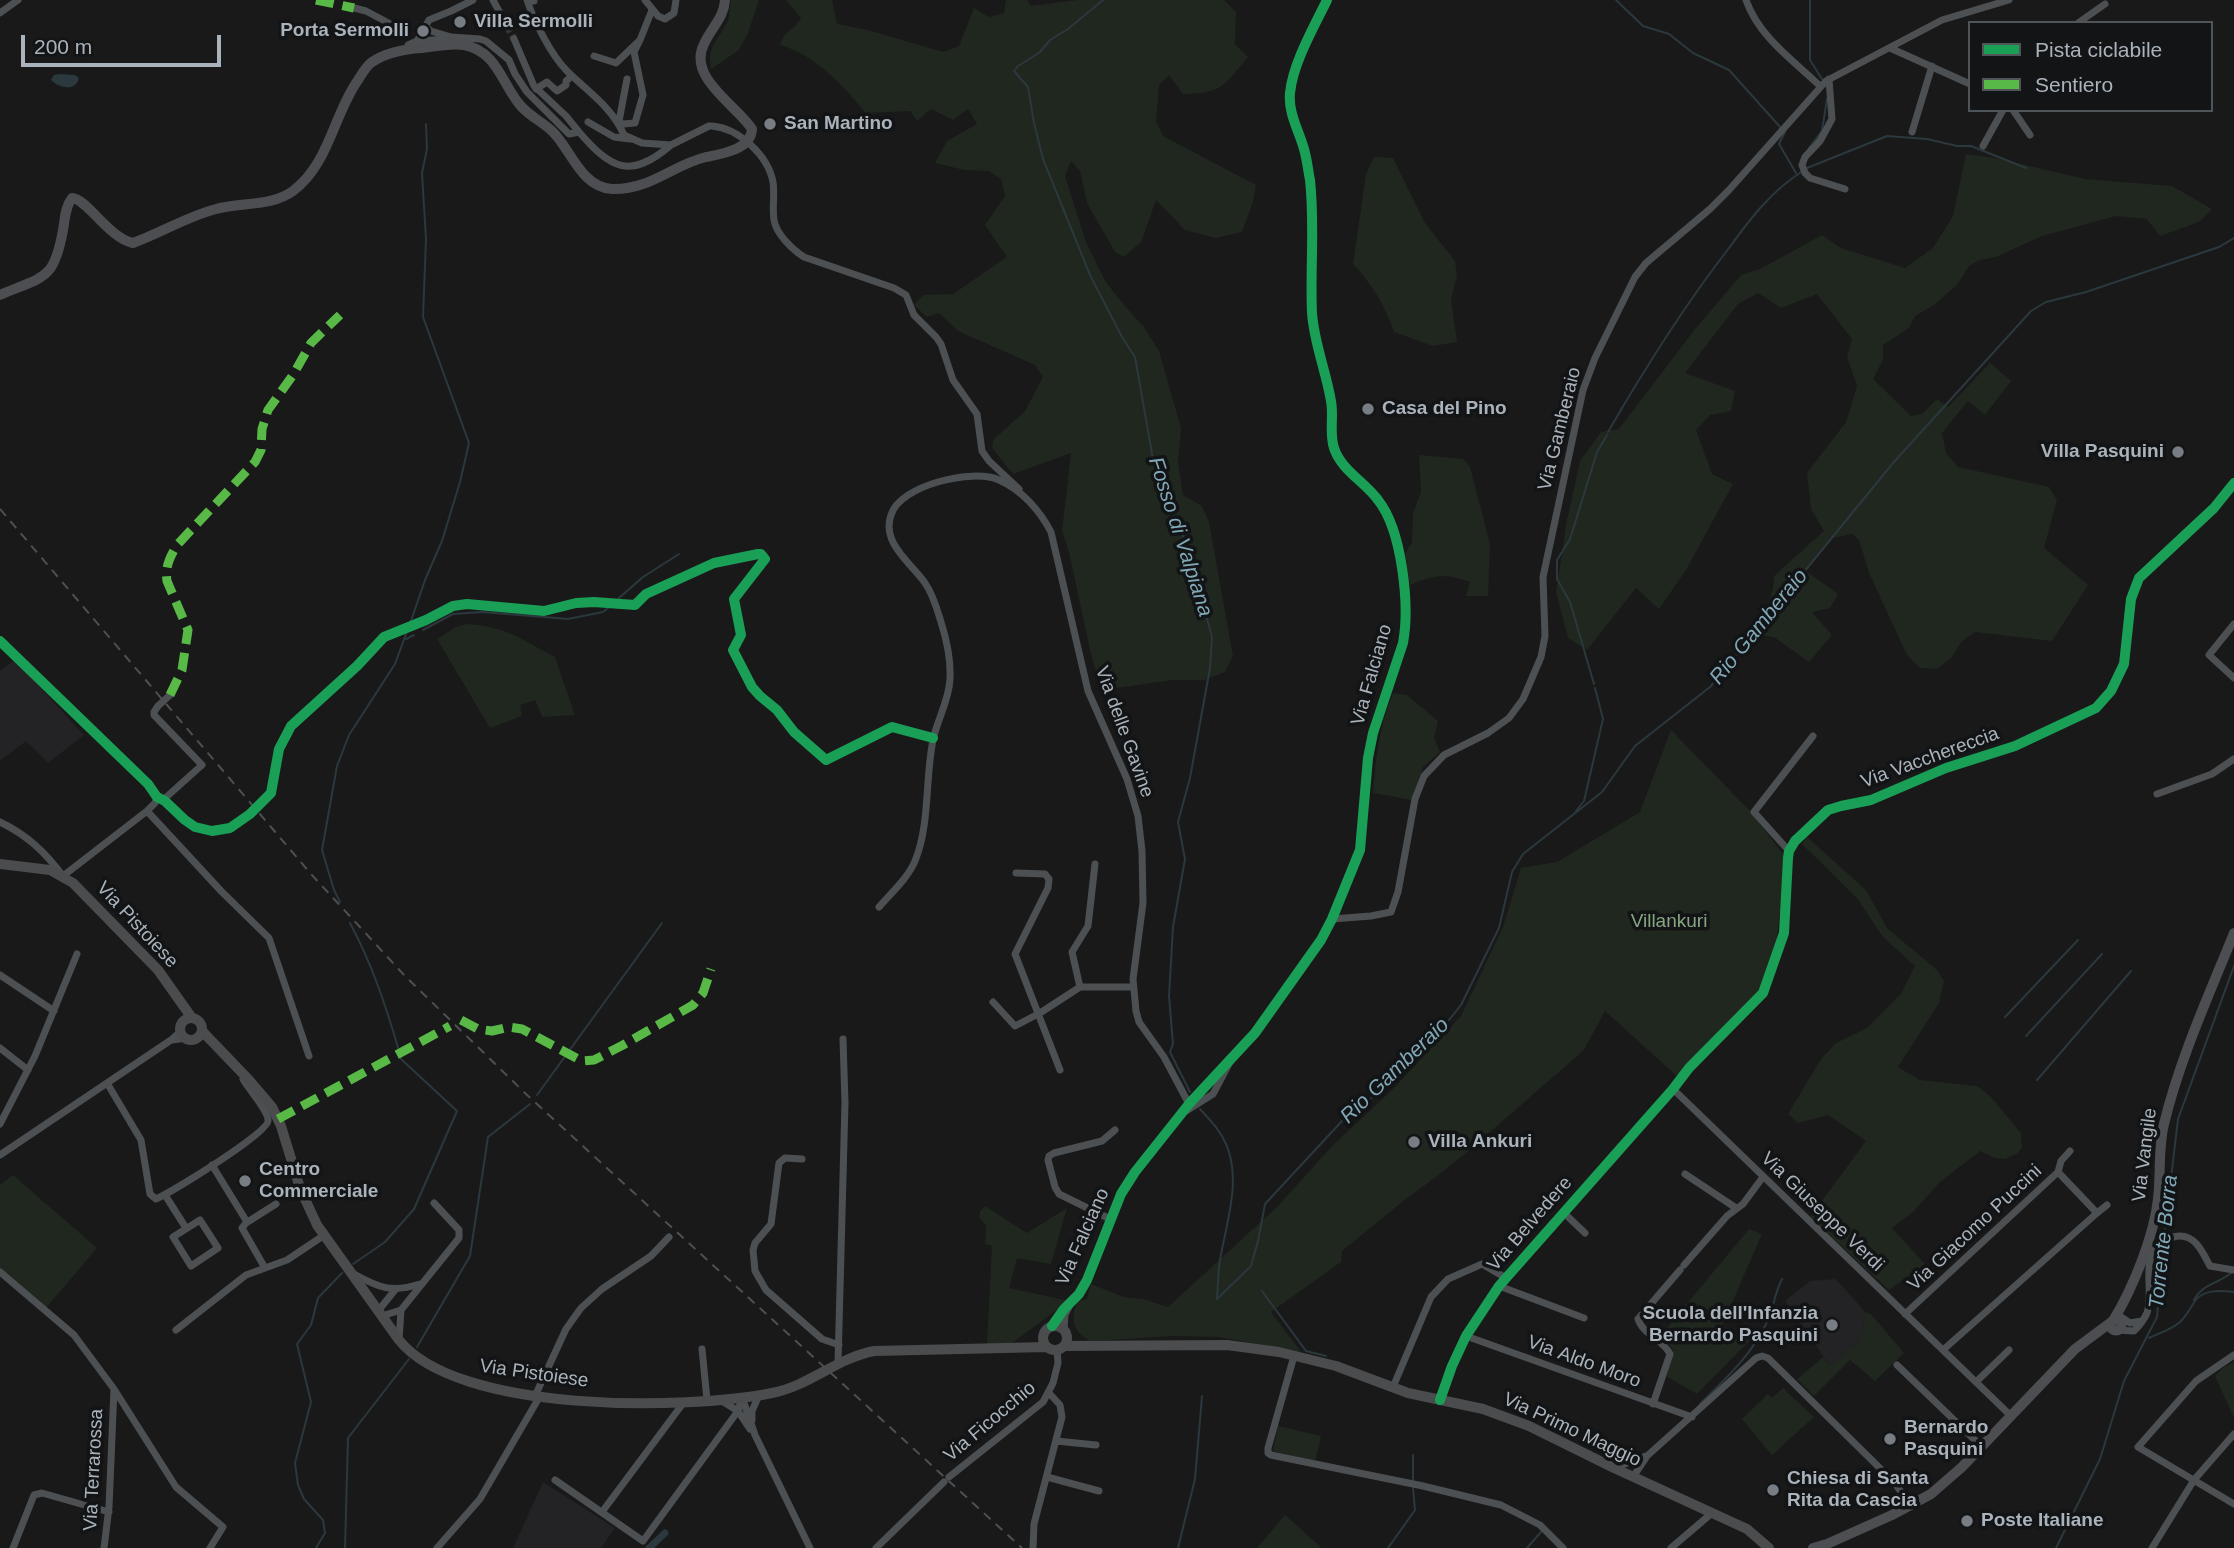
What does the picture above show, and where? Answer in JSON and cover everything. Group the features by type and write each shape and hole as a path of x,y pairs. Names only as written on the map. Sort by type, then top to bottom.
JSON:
{"main road":[{"path":"0,864 50,870 63,876"},
{"name":"Via Pistoiese","path":"63,876 89,898 158,970 180,1002 190,1030 222,1053 266,1100 278,1119 304,1197 323,1236 399,1340 421,1361 455,1378 538,1396 616,1402 684,1402 773,1393 806,1383 838,1363 858,1354 874,1351 1009,1349 1060,1341"},
{"path":"1058,1326 1060,1341 1043,1339 1048,1329 1058,1326"},
{"name":"Via Pistoiese","path":"1009,1349 1048,1329"},
{"name":"Via Primo Maggio","path":"1060,1341 1085,1346 1227,1345 1336,1366 1417,1395 1501,1415 1739,1526"},
{"path":"1739,1526 1744,1534 1762,1548"},
{"path":"1739,1526 1750,1531 1769,1548"}],"street":[{"path":"0,13 18,0"},
{"path":"416,41 429,20 473,0"},
{"path":"493,0 507,26"},
{"path":"532,0 535,19 558,60 572,76 598,97 620,124 624,135 642,143 671,145"},
{"path":"645,0 655,13 665,19 676,10 676,0"},
{"path":"426,27 438,36 473,48 491,60 520,105 554,133 591,181 602,187 621,188 651,182 694,161 734,150 752,134 752,129 706,78 700,64 703,44 721,18 725,0"},
{"name":"Via Falciano","path":"1060,1341 1065,1315 1087,1280 1110,1219 1135,1172 1189,1104 1269,1014 1321,940 1332,919 1360,850 1368,758 1373,733 1401,654 1407,611 1400,562 1385,510 1378,499 1349,471 1333,446 1332,407 1314,325 1310,185 1290,95 1297,67 1326,0"},
{"path":"1746,0 1759,25 1772,42 1820,86"},
{"name":"Via Gamberaio","path":"1332,919 1391,912 1398,892 1415,799 1424,776 1444,755 1503,724 1523,699 1542,654 1545,636 1543,578 1583,390 1595,358 1634,277 1646,263 1729,190 1829,79 1947,18 2009,0"},
{"path":"2081,21 2105,4"},
{"path":"354,8 366,11 396,27"},
{"path":"620,124 635,123 642,101 634,52 655,13"},
{"path":"407,49 408,45 416,41 438,36"},
{"path":"514,39 536,89 566,116 601,156 625,167 649,160 671,145 711,126 730,130 747,141"},
{"path":"594,56 616,63 640,40"},
{"path":"0,295 51,271 61,244 68,205 74,197 113,233 133,243 219,208 276,199 292,192 318,164 349,94 366,69 374,61 396,51 456,41 486,41 509,60 520,83 541,107 569,134 579,132"},
{"path":"1890,48 1968,83"},
{"path":"1912,132 1932,66"},
{"path":"536,89 547,82 557,91 566,85 566,81 572,76"},
{"path":"620,124 627,79"},
{"path":"1829,79 1832,119 1802,165 1810,178 1845,189"},
{"path":"1983,146 2002,112"},
{"path":"2014,112 2030,135"},
{"path":"588,122 614,137 631,139"},
{"name":"Via delle Gavine","path":"747,141 770,173 776,227 796,252 903,291 914,315 936,337 953,380 977,414 982,451 989,461 1017,486 1022,496"},
{"name":"Via delle Gavine","path":"878,907 909,872 916,858 921,839 933,738 950,682 946,638 928,587 897,549 893,541 890,516 897,503 906,495 940,482 979,476 998,479 1037,510 1051,532 1088,691 1127,779 1138,816 1142,850 1143,903 1133,987 1139,1022 1164,1057 1189,1104"},
{"name":"Via Vacchereccia","path":"1789,850 1805,830 1828,810 1871,800 1946,768 2015,746 2096,708 2111,691 2124,664 2131,598 2139,578 2214,508 2234,483"},
{"path":"0,640 3,649 148,783 160,798 195,827 212,831 230,828 250,814 271,793 279,749 291,726 357,666 380,639 453,606 467,604 544,611 576,603 635,605 646,594 714,564 758,554 765,559 734,600 741,635 733,650 752,687 777,710 794,732 826,760 892,727 933,738"},
{"path":"2234,624 2209,655 2234,678"},
{"path":"0,822 47,854 63,876 202,765 154,715 153,712 170,695"},
{"path":"1673,1089 1696,1060 1763,993 1784,933 1789,850 1754,812 1813,736"},
{"path":"2157,794 2212,774 2234,759"},
{"path":"147,811 269,938 309,1055"},
{"path":"1080,987 1072,952 1088,926 1095,864"},
{"path":"1016,873 1045,874 1049,879 1048,888 1015,954 1060,1070"},
{"name":"Via Vangile","path":"1813,1548 1825,1546 1911,1506 1940,1488 2079,1347 2116,1323 2147,1241 2158,1203 2163,1129 2176,1080 2234,933"},
{"path":"0,1125 28,1070 77,954"},
{"path":"0,975 54,1011"},
{"path":"993,1002 1015,1026 1080,987 1133,987"},
{"path":"0,1155 4,1149 190,1030"},
{"path":"838,1363 845,1103 843,1039"},
{"path":"0,1048 28,1070"},
{"path":"1181,1114 1213,1094 1232,1058"},
{"path":"107,1083 143,1143 150,1194 154,1199 165,1195 212,1165 262,1131 268,1124 268,1116 239,1070"},
{"name":"Via Giuseppe Verdi","path":"1673,1089 2010,1415"},
{"name":"Via Belvedere","path":"1440,1400 1466,1336 1499,1286 1673,1089"},
{"path":"1110,1219 1059,1194 1048,1160 1054,1153 1104,1141 1115,1130"},
{"path":"2058,1172 2061,1161 2070,1151"},
{"path":"802,1159 785,1158 779,1163 771,1224 755,1243 753,1250 755,1271 766,1290 775,1298 822,1339 839,1345"},
{"path":"212,1165 247,1222"},
{"name":"Via Giacomo Puccini","path":"1905,1314 2058,1172 2097,1213"},
{"path":"1685,1174 1736,1208"},
{"path":"1653,1404 1670,1354 1665,1346 1641,1327 1639,1319 1682,1267 1736,1208 1743,1204 1763,1177"},
{"path":"165,1195 187,1228"},
{"path":"399,1340 401,1310 460,1236 459,1230 434,1203"},
{"path":"265,1268 242,1229 247,1222 276,1204"},
{"path":"1943,1350 2107,1205"},
{"path":"1563,1212 1585,1233"},
{"path":"200,1220 218,1248 191,1266 173,1237 187,1228 200,1220"},
{"path":"176,1330 246,1275 287,1261 323,1236"},
{"path":"2116,1323 2123,1332 2134,1331 2143,1321 2148,1312 2150,1260 2157,1245 2173,1236 2187,1236 2198,1245 2210,1266 2234,1270"},
{"path":"437,1548 480,1499 538,1396 566,1329 581,1308 602,1289 648,1259 669,1237"},
{"path":"1393,1387 1431,1297 1448,1279 1482,1264 1506,1278"},
{"name":"Via Terrarossa","path":"0,1272 74,1335 114,1389 109,1512 104,1548"},
{"path":"350,1272 376,1286 395,1290 420,1284"},
{"path":"1499,1286 1584,1318"},
{"path":"380,1314 395,1290"},
{"name":"Via Falciano","path":"1048,1329 1071,1303"},
{"path":"380,1314 401,1310"},
{"path":"2116,1323 2143,1321"},
{"name":"Via Aldo Moro","path":"1466,1336 1692,1418"},
{"name":"Via Ficocchio","path":"876,1548 946,1480 1041,1405 1055,1376 1060,1341"},
{"path":"702,1349 707,1400"},
{"path":"1976,1382 2009,1350"},
{"path":"2234,1355 2196,1381 2138,1447 2234,1504"},
{"path":"1294,1356 1268,1453 1477,1498 1509,1508 1545,1528 1563,1548"},
{"path":"1633,1477 1647,1456 1756,1358 1762,1356 1768,1358 1899,1486 1911,1506"},
{"path":"1897,1365 1981,1446"},
{"path":"114,1389 176,1487 223,1527 210,1548"},
{"path":"1033,1548 1034,1524 1062,1413 1060,1405 1049,1393"},
{"path":"755,1435 752,1410 759,1395"},
{"path":"555,1480 643,1541 737,1411 742,1397"},
{"path":"742,1397 755,1435 810,1548"},
{"path":"719,1399 737,1411 755,1435"},
{"path":"602,1512 684,1402"},
{"path":"2152,1548 2194,1480 2234,1434"},
{"path":"1056,1441 1096,1445"},
{"path":"1614,1468 1647,1456"},
{"path":"1047,1477 1099,1491"},
{"path":"13,1548 34,1495 42,1493 109,1512"},
{"path":"1671,1548 1712,1513"}],"shaded area":[{"path":"54,75 75,75 79,78 71,87 63,87 51,80"},
{"path":"15,660 84,735 48,763 26,741 0,761 0,671"},
{"name":"Scuola dell'Infanzia Bernardo Pasquini","path":"1836,1279 1865,1312 1861,1339 1830,1366 1785,1301 1810,1281"},
{"path":"543,1482 615,1528 601,1548 513,1548"}],"green space":[{"path":"731,0 759,0 739,50 711,69 711,53 729,17"},
{"path":"786,0 832,0 837,24 868,30 943,52 959,46 974,8 989,17 1004,13 1006,0 1027,0 1031,6 1077,0 1224,0 1236,12 1235,44 1248,57 1222,86 1207,92 1183,94 1169,75 1159,85 1156,121 1163,136 1256,185 1242,232 1216,238 1185,230 1156,200 1141,242 1124,257 1115,252 1087,203 1080,171 1071,161 1065,176 1086,242 1105,281 1144,327 1159,351 1181,428 1178,462 1183,495 1202,506 1209,522 1233,656 1225,672 1204,680 1173,680 1109,689 1097,676 1062,531 1071,453 1013,474 992,448 993,440 1025,411 1043,377 1035,365 958,331 939,313 927,317 914,305 923,295 953,294 1007,257 985,225 1005,196 1001,179 989,171 964,170 935,163 947,141 977,124 968,109 953,120 931,109 917,121 910,111 866,113 838,82 817,64 780,45 801,18"},
{"path":"1966,154 2085,179 2172,186 2212,209 2199,222 2160,236 2147,219 2116,216 2042,236 1996,257 1980,260 1969,266 1957,285 1934,305 1915,316 1909,328 1883,345 1883,360 1873,379 1911,416 1922,414 1937,399 1948,407 1990,363 2011,381 1985,415 1968,401 1942,433 1946,453 1958,467 2049,487 2057,500 2044,548 2088,585 2052,641 1975,632 1962,641 1952,657 1937,669 1920,668 1907,655 1869,573 1859,540 1852,534 1831,538 1806,571 1838,594 1830,608 1812,612 1832,635 1809,662 1774,637 1757,635 1773,589 1774,576 1824,531 1811,509 1807,473 1846,422 1857,386 1847,357 1852,339 1817,294 1781,308 1758,293 1738,304 1685,373 1735,391 1731,411 1710,415 1696,430 1712,474 1733,484 1686,570 1659,609 1636,588 1587,650 1568,638 1556,592 1567,520 1580,461 1601,432 1619,429 1695,329 1741,275 1760,269 1822,235 1841,248 1905,268 1933,248 1953,216"},
{"path":"1374,157 1393,158 1425,223 1455,261 1457,276 1451,299 1457,342 1433,346 1394,332 1377,296 1353,264 1366,174"},
{"path":"1419,455 1463,459 1470,467 1490,544 1488,596 1466,596 1470,582 1447,576 1433,577 1410,585 1405,553 1412,543 1413,513 1421,492"},
{"path":"466,624 492,627 555,657 575,715 542,717 535,700 520,705 522,716 490,728 437,639"},
{"path":"1393,693 1407,695 1438,721 1434,738 1440,752 1423,767 1412,800 1373,793 1384,718"},
{"name":"Villankuri","path":"1671,730 1750,811 1786,858 1775,954 1761,992 1677,1076 1605,1011 1584,1050 1467,1152 1342,1251 1341,1262 1271,1312 1301,1352 1219,1337 1173,1336 1090,1341 1080,1333 1074,1324 1074,1313 1078,1301 1087,1299 1091,1284 1124,1297 1143,1299 1168,1307 1277,1207 1333,1145 1391,1091 1461,1016 1503,927 1521,868 1557,862 1640,812"},
{"path":"1807,837 1866,890 1887,928 1937,970 1944,981 1939,1003 1898,1067 1920,1080 1977,1086 1991,1097 2021,1133 2022,1147 2018,1153 2005,1159 1980,1151 1940,1182 1913,1212 1892,1228 1925,1264 1889,1290 1810,1217 1866,1141 1828,1115 1798,1123 1788,1114 1821,1059 1836,1043 1867,1028 1901,994 1915,966 1883,937 1857,898 1802,844"},
{"path":"13,1175 97,1248 45,1309 0,1270 0,1185"},
{"path":"985,1206 1027,1233 1067,1208 1051,1264 1017,1258 1009,1288 1069,1301 1012,1343 987,1344 992,1246 985,1244 986,1225 979,1217"},
{"path":"1749,1229 1762,1234 1722,1326 1750,1340 1697,1394 1666,1376 1673,1349 1660,1336"},
{"path":"1865,1312 1871,1314 1904,1353 1875,1381 1850,1360 1814,1396 1797,1379 1823,1357 1830,1366 1861,1339"},
{"path":"2234,1362 2234,1418 2215,1376"},
{"path":"1783,1388 1814,1417 1772,1455 1742,1419 1768,1394 1772,1398"},
{"path":"1278,1426 1321,1436 1315,1461 1273,1451"},
{"path":"1285,1515 1322,1548 1257,1548"}],"waterway":[{"name":"Fosso di Valpiana","path":"1103,0 1014,71 1028,87 1043,159 1090,275 1135,357 1156,476 1187,545 1212,637 1210,668 1190,778 1178,822 1185,859 1173,927 1169,996 1173,1044 1170,1052 1190,1092"},
{"path":"1616,0 1643,26 1669,34 1693,53 1729,70 1781,128"},
{"path":"1810,0 1810,60 1822,79"},
{"path":"1809,148 1822,131 1827,99"},
{"path":"411,621 442,541 469,443 423,317 426,239 422,173 427,149 426,124"},
{"path":"1785,132 1779,144 1796,173"},
{"path":"1807,168 1887,136 1971,146 2026,168"},
{"path":"1608,432 1636,384 1712,270 1762,206 1781,187 1803,171"},
{"name":"Rio Gamberaio","path":"1217,1299 1251,1266 1265,1204 1342,1121 1379,1092 1437,1035 1461,1005 1499,928 1512,872 1523,854 1602,792 1635,746 1710,687 1893,463 2031,311 2046,302 2086,292 2219,247 2234,238"},
{"path":"1594,684 1570,602 1557,579 1557,560 1570,539 1597,452 1607,435"},
{"path":"619,598 643,577 679,554"},
{"path":"423,630 453,614 482,612 568,619 603,612 609,607"},
{"path":"340,902 322,850 337,766 349,735 395,664 406,634"},
{"path":"406,639 414,635"},
{"path":"1576,811 1584,801 1603,719 1595,688"},
{"path":"350,923 378,986 399,1051"},
{"path":"537,1095 662,923"},
{"path":"2005,1017 2078,940"},
{"path":"2026,1036 2102,954"},
{"name":"Torrente Borra","path":"2164,1238 2178,1119 2234,966"},
{"path":"2037,1080 2131,971"},
{"path":"353,1264 385,1242 414,1209 457,1111 401,1059 400,1055"},
{"path":"417,1347 470,1256 488,1137 530,1104"},
{"path":"1200,1109 1224,1139 1233,1172 1217,1298"},
{"name":"Torrente Borra","path":"2056,1548 2100,1459 2124,1381 2157,1317 2163,1247"},
{"path":"316,1548 325,1533 323,1520 304,1499 298,1485 295,1463 311,1402 297,1344 311,1325 318,1298 342,1273"},
{"path":"2194,1300 2206,1287 2231,1273"},
{"path":"1700,1404 1755,1344 1768,1320 1782,1279"},
{"path":"1262,1291 1306,1351 1326,1356"},
{"path":"2149,1338 2180,1322 2196,1299 2206,1293 2234,1292"},
{"path":"345,1548 348,1438 409,1359"},
{"path":"1178,1548 1195,1479 1202,1396"},
{"path":"1413,1455 1413,1482"},
{"path":"1388,1548 1415,1510 1413,1488"},
{"path":"1527,1548 1541,1532"},
{"path":"649,1548 665,1533"}],"tunnel":[{"path":"507,26 514,39"}],"railway":[{"path":"0,509 311,874 405,976 526,1094 1022,1548"}],"marked path":[{"path":"316,0 354,8"},
{"path":"170,695 182,670 188,630 167,581 170,558 177,545 255,462 261,450 262,429 268,410 293,375 311,343 340,315"},
{"path":"461,1020 478,1029 522,1029 582,1061 594,1060 693,1005 703,993 711,969"},
{"path":"278,1119 450,1026"}],"cycle path":[{"path":"1052,1326 1079,1294 1087,1280 1121,1194 1135,1172 1189,1104 1255,1033 1321,940 1332,919 1360,850 1368,758 1373,733 1403,643 1404,589 1393,530 1378,500 1337,456 1332,436 1331,401 1313,324 1310,180 1305,153 1292,115 1290,93 1300,58 1327,0"},
{"path":"1440,1400 1466,1336 1499,1286 1689,1068 1763,993 1784,933 1788,858 1795,841 1828,810 1871,800 1946,768 2015,746 2096,708 2111,691 2124,664 2131,599 2139,578 2214,508 2234,483"},
{"path":"0,641 148,784 157,797 195,827 212,831 230,828 250,814 271,793 279,749 291,726 357,666 384,637 453,606 467,604 544,611 576,603 635,605 646,594 714,563 758,554 765,559 734,599 741,635 733,650 752,687 777,710 794,732 826,760 892,727 933,738"}],"place":[{"name":"Villa Sermolli","path":"460,22"},
{"name":"Porta Sermolli","path":"423,31"},
{"name":"San Martino","path":"770,124"},
{"name":"Casa del Pino","path":"1368,409"},
{"name":"Villa Pasquini","path":"2178,452"},
{"name":"Villa Ankuri","path":"1414,1142"},
{"name":"Centro Commerciale","path":"245,1181"},
{"name":"Scuola dell'Infanzia Bernardo Pasquini","path":"1832,1325"},
{"name":"Bernardo Pasquini","path":"1890,1439"},
{"name":"Chiesa di Santa Rita da Cascia","path":"1773,1490"},
{"name":"Poste Italiane","path":"1967,1521"}]}
